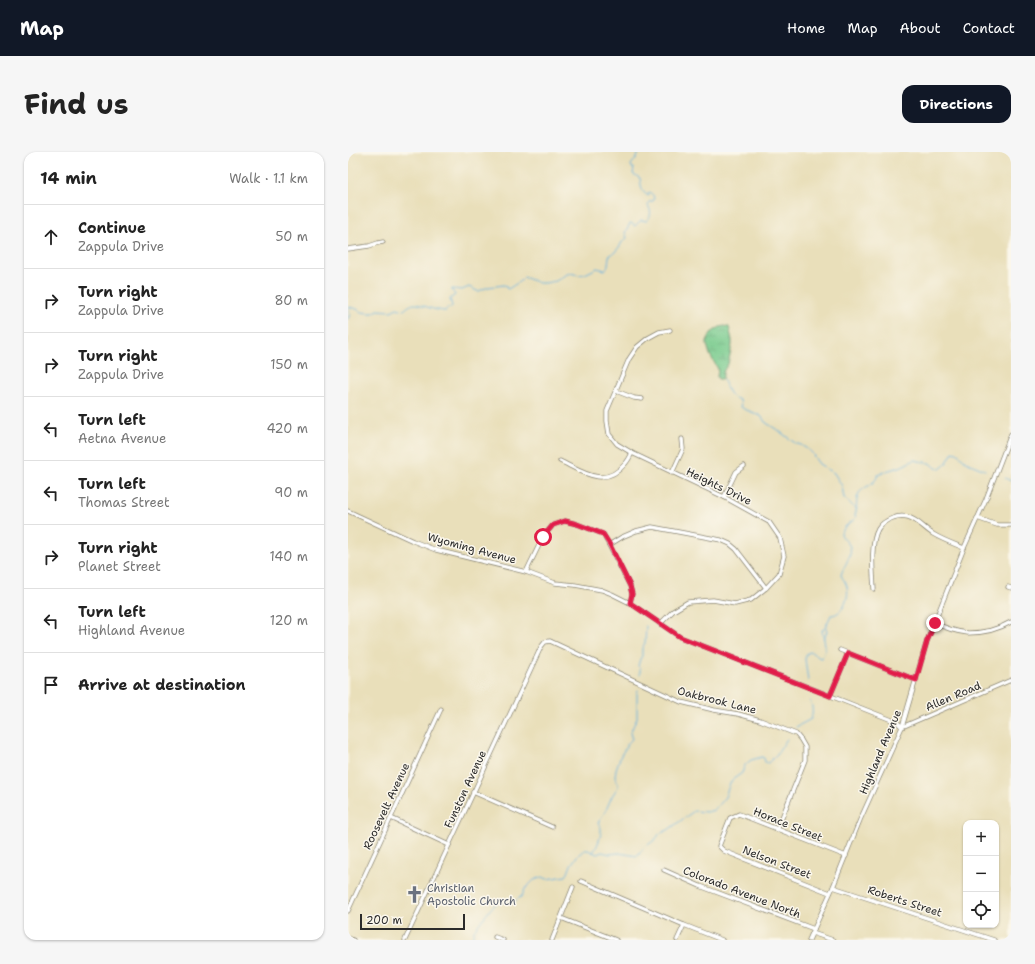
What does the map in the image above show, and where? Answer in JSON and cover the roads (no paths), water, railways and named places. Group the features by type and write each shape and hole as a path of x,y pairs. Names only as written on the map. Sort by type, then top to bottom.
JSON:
{"street":[{"path":"348,249 383,242"},
{"name":"Heights Drive","path":"660,624 673,611 688,602 713,600 735,604 751,600 766,588 779,574 784,556 780,538 769,522 724,497 632,453 616,444 609,434 607,410 629,359 637,347 648,338 659,332 670,330"},
{"path":"616,391 634,398 642,399"},
{"name":"Highland Avenue","path":"809,940 833,887 860,820 902,727 927,641 964,548 1010,440 1011,434"},
{"path":"672,473 683,449 682,439"},
{"path":"560,462 592,477 600,478 612,475 625,464 632,453"},
{"path":"724,497 736,472 744,466"},
{"name":"Wyoming Avenue","path":"348,511 365,520 436,550 526,572 555,583 602,590 630,603 680,637 897,722 902,727"},
{"path":"874,589 874,539 883,523 890,519 896,517 908,517 935,535 964,548"},
{"path":"977,518 997,525 1011,525"},
{"path":"526,572 543,537 553,525 565,521 577,524 603,534 630,586 632,594 630,603"},
{"path":"610,545 622,537 636,531 652,528 721,540 730,544 736,549 766,588"},
{"path":"935,623 967,633 989,630 1004,626 1011,622"},
{"name":"Oakbrook Lane","path":"541,647 545,642 550,641 680,702 760,720 796,734 805,747 805,760 777,830"},
{"name":"Funston Avenue","path":"405,940 541,647"},
{"path":"840,650 916,680"},
{"path":"830,696 848,653"},
{"name":"Allen Road","path":"902,727 1011,680"},
{"name":"Roosevelt Avenue","path":"348,911 441,709"},
{"path":"473,792 552,827"},
{"name":"Horace Street","path":"719,846 730,818 739,814 846,856"},
{"path":"391,818 449,845"},
{"name":"Nelson Street","path":"719,846 724,851 830,893"},
{"name":"Colorado Avenue North","path":"664,870 832,940"},
{"path":"581,882 722,940"},
{"path":"552,940 573,887"},
{"name":"Roberts Street","path":"833,887 994,940"},
{"path":"561,918 616,940"},
{"path":"678,940 684,925"},
{"path":"495,937 502,940"},
{"path":"348,938 353,940"}],"waterway":[{"path":"348,319 350,314 348,309 349,307 357,309 361,312 373,313 378,310 391,311 397,308 404,310 410,305 415,304 436,310 446,311 447,308 451,308 452,306 450,299 455,295 452,289 462,290 469,287 479,291 488,287 504,285 508,289 524,277 539,283 545,283 556,281 570,273 579,275 585,274 597,268 605,270 608,266 609,256 615,252 627,238 625,232 630,223 635,226 641,220 647,221 650,217 648,205 654,198 649,192 649,196 644,193 640,178 633,174 634,168 632,168 631,165 638,156 638,152"},
{"path":"722,379 730,395 740,400 741,407 762,417 765,422 795,443 810,451 819,464 834,473 842,486 844,498 857,509"},
{"path":"808,681 805,659 807,653 811,652 821,658 825,651 822,630 825,628 831,615 840,612 847,598 848,593 846,583 841,575 851,550 841,533 846,526 856,518 857,498 859,493 872,484 878,475 914,460 929,463 940,469 946,464 953,452 957,453 968,463 985,470"},
{"path":"1005,478 1011,481"},
{"path":"640,674 640,668 638,666 642,656 642,648 645,643 646,626"},
{"path":"824,638 827,631 826,628"},
{"path":"593,852 598,844 601,834 601,828 598,823 618,787 615,776 616,769 621,755 627,744 632,739 630,733 637,718 638,690"},
{"path":"796,727 811,719 812,705 810,701"},
{"path":"472,940 474,930 493,906 499,902 515,901 522,896 525,889 534,880 543,877 547,879 566,876 577,856 584,850 597,854 602,852 637,856 643,849 656,839 659,834 668,830 694,811 707,812 714,810 725,797 732,780 742,773 745,765 751,760 762,757 764,758 765,762 768,763 777,754 787,739"}],"place":[{"name":"Christian Apostolic Church","path":"414,894"}]}
